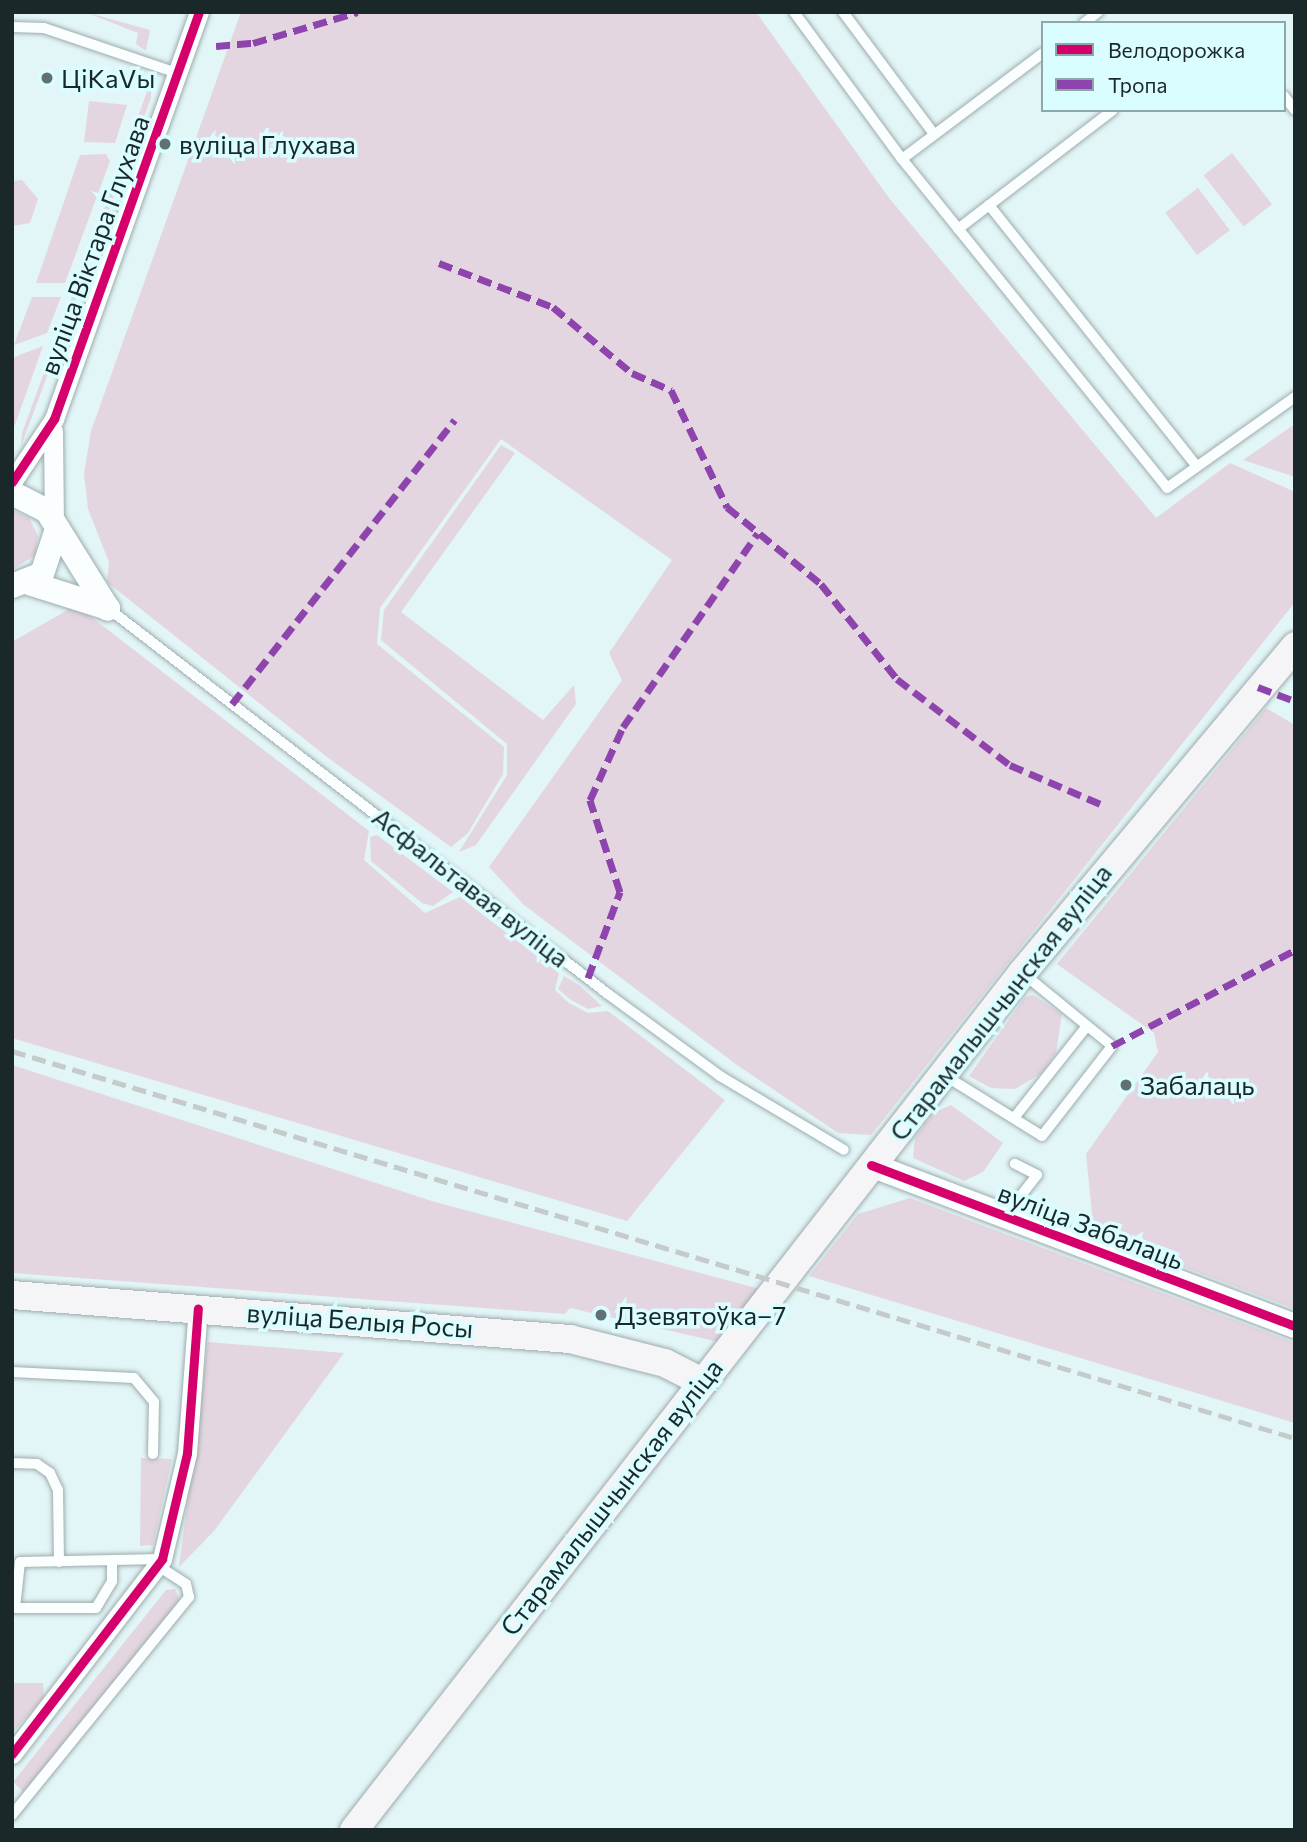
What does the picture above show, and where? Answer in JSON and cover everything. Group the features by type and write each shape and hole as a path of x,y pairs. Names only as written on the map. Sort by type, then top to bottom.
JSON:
{"main road":[{"name":"Старамалышчынская вуліца","path":"354,1830 700,1381 1022,973 1295,646"},
{"name":"вуліца Белыя Росы","path":"12,1295 569,1339 665,1363 700,1381"}],"street":[{"name":"вуліца Віктара Глухава","path":"12,482 54,419 199,12"},
{"name":"вуліца Віктара Глухава","path":"54,419 55,527"},
{"path":"12,493 37,501 108,608"},
{"path":"18,587 51,562 55,527"},
{"path":"18,587 108,608"},
{"name":"вуліца Забалаць","path":"871,1165 1295,1326"},
{"path":"12,1754 160,1562 187,1453 198,1308"}],"lane":[{"path":"793,12 902,159 1167,488 1295,397"},
{"path":"842,12 934,134"},
{"path":"12,27 44,28 177,73"},
{"path":"902,159 1041,54"},
{"path":"958,229 1110,112"},
{"path":"989,205 1196,465"},
{"name":"Асфальтавая вуліца","path":"108,608 618,1001 720,1076 844,1150"},
{"path":"943,1074 1042,1136 1112,1046 1022,973"},
{"path":"1014,1118 1087,1026"},
{"path":"1004,1216 1037,1175 1015,1164"},
{"path":"12,1372 134,1378 154,1402 153,1454"},
{"path":"12,1463 37,1464 50,1474 58,1490 58,1562"},
{"path":"12,1815 189,1597 186,1584 160,1562 112,1562 58,1562 20,1562 14,1608 96,1608 112,1581 112,1562"}],"shaded area":[{"path":"85,12 150,30 146,51 136,44 138,33"},
{"path":"241,12 756,12 889,198 1156,518 1230,463 1295,492 1295,602 871,1135 838,1133 737,1065 524,905 489,867 622,680 609,653 672,560 501,439 380,608 377,644 504,747 503,774 468,833 451,847 327,757 107,582 109,562 88,509 84,474 91,431"},
{"path":"151,81 151,98 21,446 22,433"},
{"path":"89,101 127,105 115,143 84,142"},
{"path":"1232,153 1272,204 1244,226 1204,175"},
{"path":"106,154 110,161 65,283 36,283 80,155"},
{"path":"22,180 38,199 30,223 12,226 12,181"},
{"path":"1198,188 1230,230 1197,255 1165,213"},
{"path":"32,297 61,297 47,333 14,345"},
{"path":"43,346 12,433 12,358"},
{"path":"1295,424 1295,477 1243,460"},
{"path":"501,445 515,453 401,612 543,720 574,685 576,704 476,845 459,852 507,775 507,744 381,640 384,610"},
{"path":"12,510 29,518 38,536 35,555 12,570"},
{"path":"71,608 90,616 369,831 364,860 425,913 460,897 559,973 555,990 569,1003 588,1013 608,1011 725,1100 627,1221 12,1038 12,642"},
{"path":"1266,708 1295,725 1295,1309 1094,1233 1086,1154 1158,1052 1154,1033 1057,964"},
{"path":"377,835 453,892 433,906 422,903 371,861 370,837"},
{"path":"564,976 579,985 602,1006 588,1009 571,1000 558,989"},
{"path":"1033,995 1062,1014 1056,1053 1042,1073 1015,1089 991,1088 969,1076 1025,997"},
{"path":"12,1065 435,1202 760,1289 719,1342 570,1308 565,1314 12,1273"},
{"path":"951,1105 1003,1143 983,1172 964,1181 913,1158 915,1138 933,1113"},
{"path":"910,1198 1295,1343 1295,1423 809,1276 858,1214"},
{"path":"208,1342 344,1353 214,1531 179,1567"},
{"path":"141,1458 172,1459 153,1545 140,1546"},
{"path":"175,1589 180,1601 25,1793 13,1782 166,1590"},
{"path":"12,1683 43,1683 44,1697 12,1733"}],"railway":[{"path":"12,1051 1295,1438"}],"marked path":[{"path":"216,46 253,43 358,12"},
{"path":"439,263 553,307 632,373 671,390 727,507 821,584 897,679 1010,765 1105,806"},
{"path":"232,704 455,420"},
{"path":"588,978 620,892 590,800 623,727 758,533"},
{"path":"1258,687 1295,701"},
{"path":"1112,1046 1295,950"}],"cycle path":[{"path":"12,482 54,419 199,12"},
{"path":"871,1165 1295,1326"},
{"path":"12,1754 162,1559 187,1453 198,1308"}],"place":[{"name":"ЦiKaVы","path":"47,78"},
{"name":"вуліца Глухава","path":"165,144"},
{"name":"Забалаць","path":"1126,1085"},
{"name":"Дзевятоўка–7","path":"601,1315"}]}
